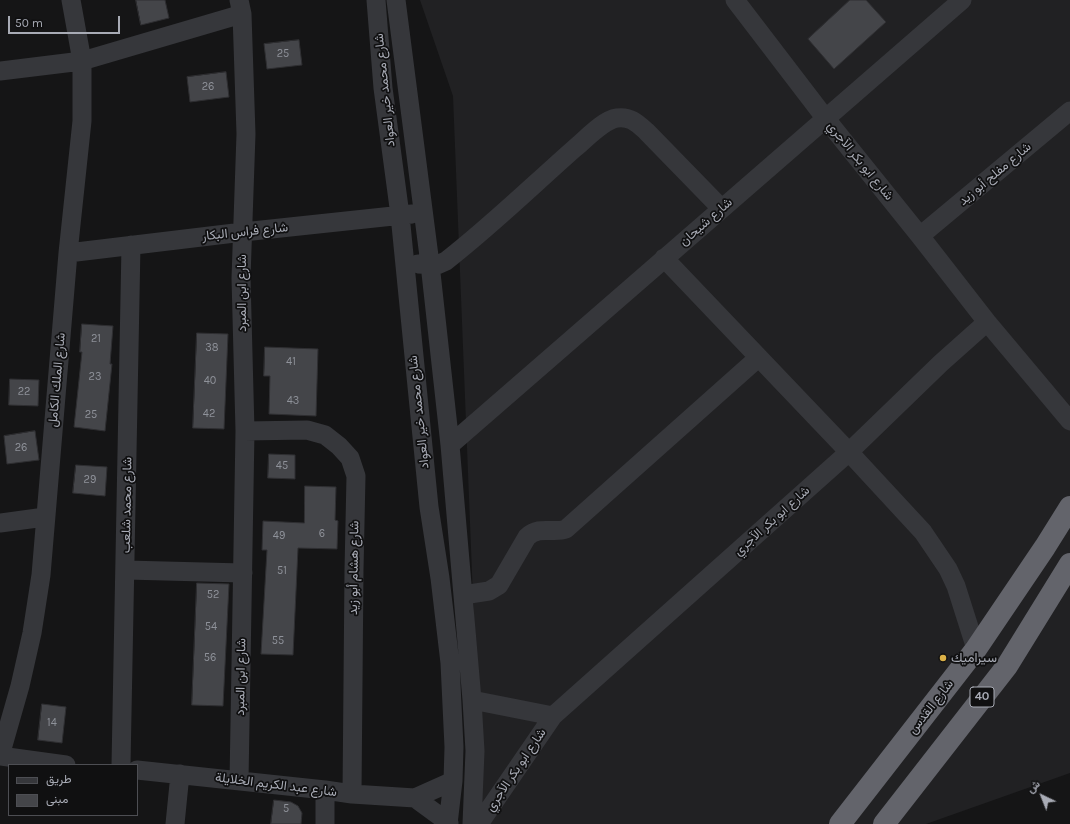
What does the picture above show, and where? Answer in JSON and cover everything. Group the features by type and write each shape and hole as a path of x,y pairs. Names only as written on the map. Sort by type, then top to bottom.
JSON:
{"highway":[{"name":"شارع القدس","path":"840,824 976,649 1045,547 1070,507"},
{"name":"40","path":"884,824 1007,666 1070,564"}],"street":[{"name":"شارع الملك الكامل","path":"0,756 20,686 32,633 41,575 68,253 82,120 82,61 71,0"},
{"name":"شارع محمد خير العواد","path":"376,0 383,88 400,215 428,492 450,663 454,747 453,781 448,824"},
{"name":"شارع محمد خير العواد","path":"396,0 430,264 450,445 475,751 472,824"},
{"name":"شارع ابو بكر الآجري","path":"735,0 826,119 987,322 1070,421"},
{"name":"شارع شيحان","path":"450,445 962,0"},
{"name":"شارع ابن المبرد","path":"0,71 82,61 241,7 246,134 241,278 245,431 239,781"},
{"name":"شارع مفلح أبو زيد","path":"920,236 1070,111"},
{"path":"404,263 437,265 446,261 604,124 615,118 626,117 646,131 721,208"},
{"name":"شارع فراس البكار","path":"68,253 423,212"},
{"name":"شارع محمد شلعب","path":"121,764 126,570 131,245"},
{"path":"664,258 923,532 948,569 956,586 976,649"},
{"name":"شارع ابو بكر الآجري","path":"480,824 552,716 849,452 941,363 987,322"},
{"path":"463,595 489,591 499,585 527,537 531,533 544,530 560,532 566,529 758,358"},
{"name":"شارع هشام أبو زيد","path":"245,431 307,430 325,435 339,446 350,458 356,476 352,794"},
{"path":"0,523 45,517"},
{"path":"126,570 243,573"},
{"name":"شارع ابو بكر الآجري","path":"472,700 552,716"},
{"path":"0,756 59,764"},
{"name":"شارع عبد الكريم الخلايلة","path":"138,770 352,794 415,798 453,781"},
{"path":"175,824 180,774"},
{"path":"324,824 325,790"},
{"path":"415,798 448,824"}],"shaded area":[{"path":"420,0 1070,0 1070,773 926,824 482,824 453,96"}],"building":[{"path":"136,0 165,0 169,18 141,25"},
{"path":"850,0 866,0 886,22 834,69 808,39"},
{"path":"299,40 302,65 267,69 264,44"},
{"path":"226,72 229,97 190,102 187,77"},
{"path":"82,324 113,326 110,364 112,364 105,431 74,427 82,352 80,352"},
{"path":"197,333 228,334 224,429 193,428"},
{"path":"265,347 318,349 316,416 269,414 270,376 264,376"},
{"path":"10,379 39,380 38,406 9,405"},
{"path":"35,431 39,460 7,464 4,436"},
{"path":"269,454 295,455 295,479 268,478"},
{"path":"76,465 107,467 105,496 73,493"},
{"path":"305,486 336,487 335,520 338,521 337,549 298,548 293,655 261,654 267,550 262,550 263,521 304,523"},
{"path":"197,583 229,584 223,706 192,705"},
{"path":"42,704 66,707 62,743 38,740"},
{"path":"274,800 291,802 298,806 302,813 301,824 271,824"}],"place":[{"name":"سيراميك","path":"943,658"}]}
